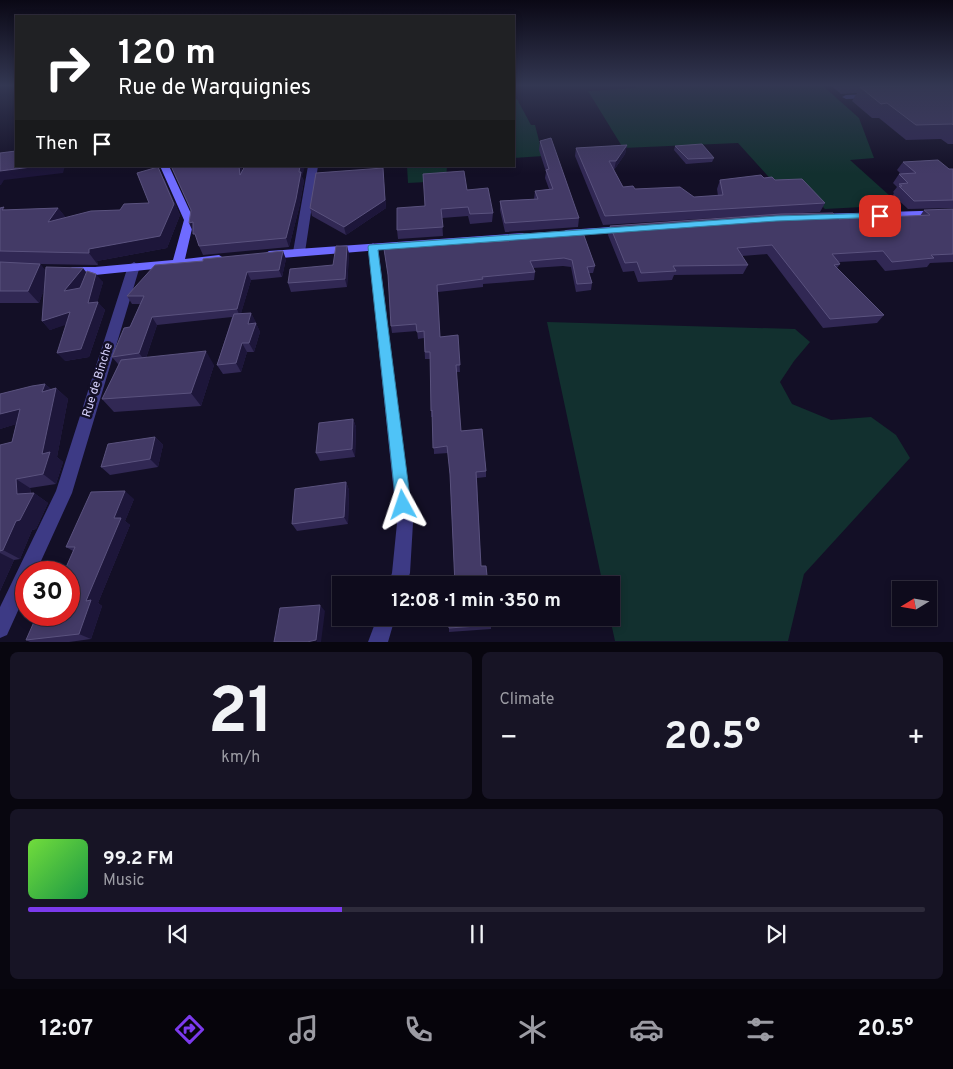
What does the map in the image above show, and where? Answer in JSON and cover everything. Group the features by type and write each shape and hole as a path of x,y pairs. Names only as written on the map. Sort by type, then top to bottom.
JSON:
{"street":[{"path":"164,167 189,220 178,263"},
{"path":"299,252 313,167"},
{"path":"805,218 953,213"},
{"path":"560,234 638,228"},
{"path":"259,256 530,236"},
{"path":"373,247 405,523 400,576"},
{"path":"58,270 95,271 230,258"},
{"name":"Rue de Binche","path":"0,628 64,493 134,266"},
{"path":"378,642 383,626"}],"green space":[{"path":"515,115 526,115 531,125 535,125 543,156 515,158"},
{"path":"603,115 856,115 859,118 874,158 850,160 900,205 825,209 799,183 775,184 738,143 623,148"},
{"path":"407,167 447,167 446,181 408,183"},
{"path":"547,322 795,329 810,342 780,382 792,404 831,420 871,417 896,435 910,458 804,574 788,641 615,641 612,626 620,626 620,576 601,576"}],"building":[{"path":"903,115 953,115 953,125 916,125"},
{"path":"551,138 579,218 505,223 500,201 538,199 535,191 553,189 546,170 549,169 540,141"},
{"path":"702,144 714,158 688,159 675,146"},
{"path":"627,145 616,161 609,161 623,187 633,186 635,189 680,187 694,197 723,195 720,180 761,175 764,178 772,177 775,180 802,179 825,203 605,216 576,148"},
{"path":"15,151 15,167 31,167 0,171 0,153"},
{"path":"938,160 949,169 953,169 953,200 914,201 899,186 902,186 899,184 908,183 899,174 916,173 903,162"},
{"path":"158,167 174,204 160,236 89,249 89,253 0,251 0,208 4,207 2,210 58,208 48,222 91,211 120,210 124,204 149,203 137,173"},
{"path":"171,167 239,167 240,175 244,167 300,167 299,172 301,172 296,199 286,238 199,246 195,234 193,234 193,222 189,223 191,210"},
{"path":"383,168 385,200 344,227 310,208 316,173"},
{"path":"464,171 467,190 488,188 493,213 470,214 468,207 441,209 443,227 397,230 397,208 425,206 423,174"},
{"path":"953,209 953,254 931,255 934,258 892,262 883,251 832,254 840,264 834,265 884,315 830,319 772,245 737,248 748,265 673,266 676,271 641,273 637,262 625,263 610,226 781,214 833,213 839,219 930,215 924,210"},
{"path":"582,230 595,266 587,267 592,283 577,284 572,260 564,258 530,261 535,272 482,277 483,279 437,285 440,337 458,335 460,365 456,365 461,431 482,429 486,471 476,472 481,566 486,566 487,576 455,576 447,446 433,448 430,352 425,352 424,331 417,332 416,324 391,326 388,275 384,249 398,248 398,243 444,240 444,244 509,241 508,235"},
{"path":"336,246 347,246 345,279 288,283 290,269 333,265"},
{"path":"283,251 279,270 247,272 237,309 152,317 139,353 112,357 124,328 130,327 144,296 127,296 155,265"},
{"path":"0,262 40,264 28,291 0,291"},
{"path":"46,267 83,268 64,291 80,288 87,271 96,274 88,303 98,302 81,349 57,353 70,312 42,321"},
{"path":"251,313 248,324 256,323 249,343 242,343 236,363 217,365 234,314"},
{"path":"206,351 191,393 102,399 121,360"},
{"path":"45,384 42,392 56,388 42,454 50,452 43,474 16,479 17,494 34,493 20,520 16,521 3,550 0,551 0,445 12,442 20,409 0,414 0,394"},
{"path":"353,419 352,449 316,453 319,423"},
{"path":"155,437 150,459 101,467 108,444"},
{"path":"346,482 344,517 292,524 295,489"},
{"path":"125,491 114,518 121,518 86,601 91,600 79,634 26,640 32,626 80,626 80,561 69,561 75,547 66,547 91,492"},
{"path":"320,605 316,640 307,642 274,642 280,608"},
{"path":"449,626 477,626 449,628"}],"route":[{"path":"403,505 382,339 373,247 776,218 880,216"}]}
